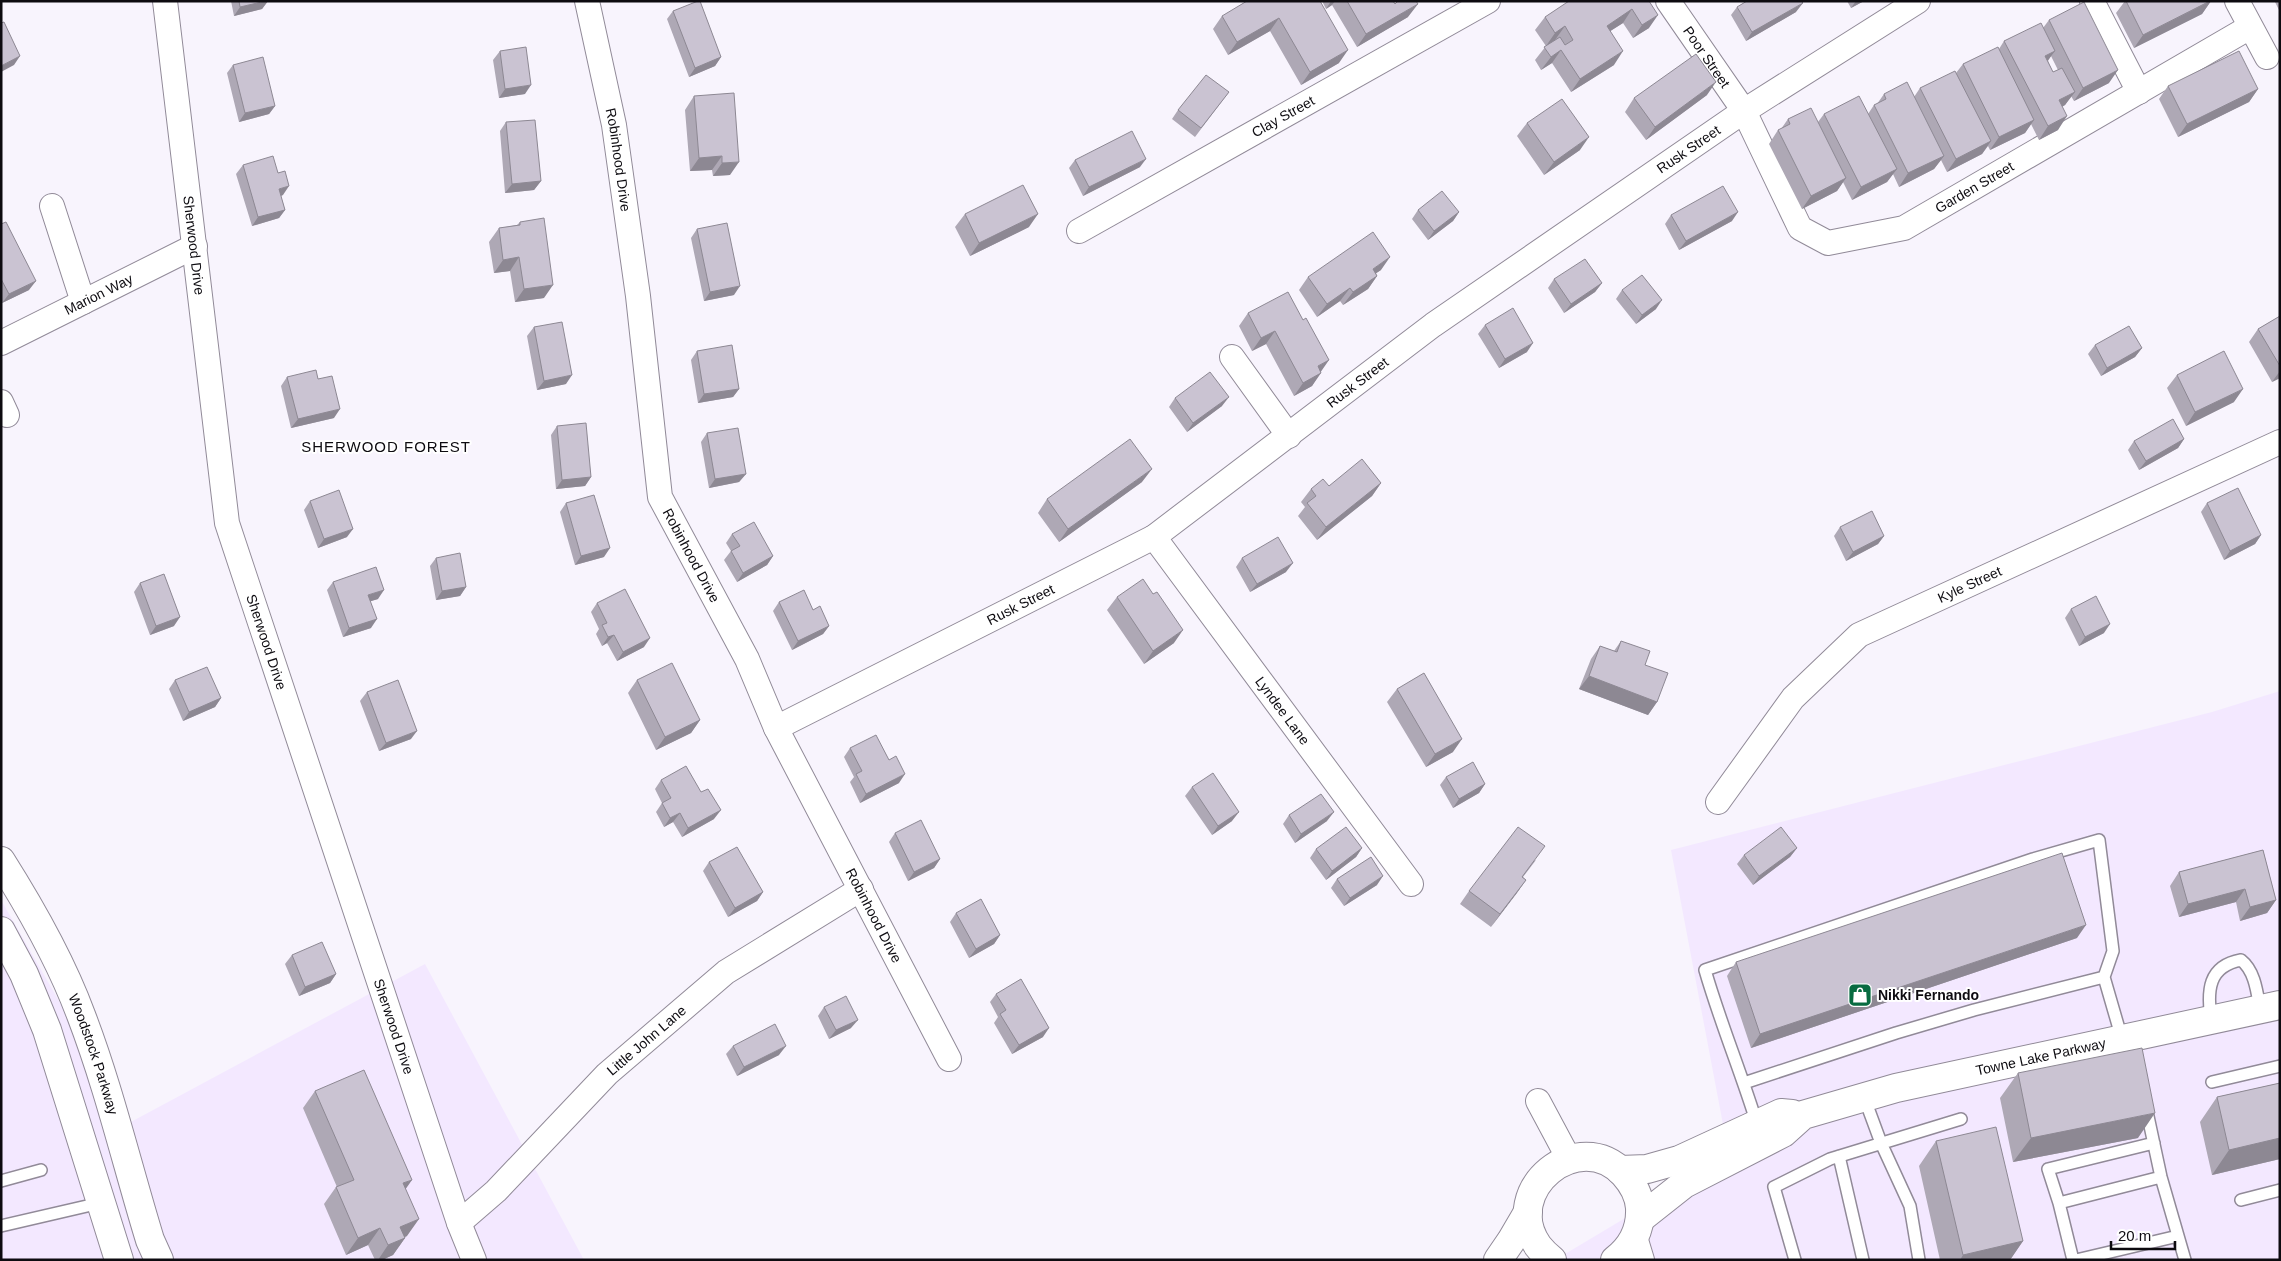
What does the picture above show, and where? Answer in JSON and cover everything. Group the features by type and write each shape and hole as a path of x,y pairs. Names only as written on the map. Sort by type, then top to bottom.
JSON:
{"main road":[{"name":"Woodstock Parkway","path":"1,861 30,908 57,958 81,1015 150,1240 159,1260"},
{"path":"1,931 24,974 47,1030 119,1260"},
{"name":"Towne Lake Parkway","path":"1620,1170 1647,1169 1679,1160 1781,1113 1803,1115 1896,1088 2129,1041 2211,1019 2270,1007"},
{"name":"Towne Lake Parkway","path":"1615,1260 1639,1238 1684,1184 1749,1148 1783,1133 1803,1115"},
{"path":"1552,1260 1538,1247 1530,1229 1528,1212 1531,1194 1540,1178 1553,1166 1569,1159 1587,1157 1604,1161 1620,1170 1632,1183 1639,1199 1639,1238"},
{"path":"1498,1260 1512,1241 1528,1212"}],"street":[{"name":"Sherwood Drive","path":"165,1 227,523 459,1223 474,1260"},
{"name":"Robinhood Drive","path":"587,1 614,125 638,296 660,497 747,659 776,728 949,1059"},
{"name":"Clay Street","path":"1079,231 1488,1"},
{"name":"Poor Street","path":"1668,1 1744,112"},
{"name":"Rusk Street","path":"776,728 1154,537 1433,325 1744,112 1918,1"},
{"path":"2092,1 2138,92"},
{"path":"2240,2 2250,27 2267,57"},
{"name":"Garden Street","path":"1744,112 1800,228 1828,243 1904,228 2250,27"},
{"path":"52,206 83,302"},
{"name":"Marion Way","path":"1,343 195,246"},
{"path":"1232,356 1289,436"},
{"name":"Kyle Street","path":"1718,802 1793,698 1859,635 2280,442"},
{"name":"Lyndee Lane","path":"1154,537 1410,884"},
{"name":"Little John Lane","path":"459,1223 496,1191 607,1074 726,972 860,889"},
{"path":"1538,1101 1569,1159"}],"lane":[{"path":"1757,1124 1744,1083 1721,1024 1705,970 2033,859 2099,840 2113,951 2104,977 2129,1041"},
{"path":"2211,1019 2209,1001 2213,977 2227,963 2241,960 2248,965 2256,987 2270,1007"},
{"path":"1744,1083 1858,1045 1974,1010 2104,977"},
{"path":"2212,1082 2280,1066"},
{"path":"2143,1095 2161,1176 2185,1260"},
{"path":"1864,1097 1881,1144 1910,1206 1919,1260"},
{"path":"1795,1260 1774,1187 1799,1173 1839,1156 1961,1119"},
{"path":"2154,1143 2048,1168 2074,1260 2178,1236"},
{"path":"1839,1156 1863,1260"},
{"path":"1,1181 41,1170"},
{"path":"2059,1203 2161,1176"},
{"path":"2241,1200 2280,1190"},
{"path":"1,1226 100,1203"}],"shaded area":[{"path":"2280,691 2280,1260 1555,1260 1729,1156 1671,850 2212,712"},
{"path":"1,900 129,1123 425,964 584,1260 1,1260"}],"building":[{"path":"239,1 266,1 240,7"},
{"path":"700,1 721,57 695,68 673,11"},
{"path":"1247,1 1320,1 1348,50 1310,72 1279,18 1237,42 1222,16"},
{"path":"1347,1 1393,1 1395,4 1398,1 1416,1 1418,4 1366,34"},
{"path":"1569,1 1649,1 1658,15 1642,25 1632,9 1607,26 1623,51 1580,79 1561,50 1551,57 1544,47 1560,37 1565,45 1573,40 1565,26 1555,33 1545,17"},
{"path":"1747,1 1801,1 1803,3 1752,32 1737,7"},
{"path":"2126,1 2210,1 2143,35"},
{"path":"2084,2 2118,70 2083,88 2049,20"},
{"path":"4,22 20,56 1,66 1,23"},
{"path":"2041,23 2055,51 2045,56 2053,72 2062,68 2075,92 2059,100 2067,116 2048,126 2004,41"},
{"path":"526,47 531,85 505,89 500,51"},
{"path":"1998,47 2034,120 1999,137 1963,64"},
{"path":"2239,51 2258,89 2187,124 2168,86"},
{"path":"1696,54 1716,82 1655,127 1634,98"},
{"path":"263,57 275,106 245,113 233,65"},
{"path":"1955,71 1991,141 1956,159 1920,88"},
{"path":"1206,75 1229,92 1201,128 1178,110"},
{"path":"1907,82 1944,156 1908,173 1874,105 1886,99 1884,94"},
{"path":"734,93 739,162 722,163 722,156 699,158 694,96"},
{"path":"1859,96 1897,169 1861,187 1824,114"},
{"path":"1562,99 1589,137 1554,162 1527,123"},
{"path":"1811,108 1846,178 1811,196 1778,130 1790,124 1788,119"},
{"path":"535,120 541,181 512,184 506,122"},
{"path":"1132,131 1146,159 1089,187 1075,160"},
{"path":"273,156 278,173 285,171 289,186 279,189 285,210 258,217 243,165"},
{"path":"1023,185 1038,214 979,243 965,214"},
{"path":"1723,186 1738,212 1686,241 1671,215"},
{"path":"1442,191 1459,212 1434,231 1418,210"},
{"path":"544,218 553,285 524,289 519,257 503,260 499,228 520,225 520,222"},
{"path":"6,222 36,281 9,294 1,279 1,224"},
{"path":"727,223 740,286 710,292 697,229"},
{"path":"1373,232 1390,257 1373,269 1377,276 1353,292 1350,288 1327,304 1308,277"},
{"path":"1585,259 1602,283 1571,304 1554,279"},
{"path":"1642,275 1662,300 1642,315 1622,290"},
{"path":"1288,292 1303,320 1306,318 1329,360 1318,366 1321,373 1303,383 1275,331 1261,338 1248,313"},
{"path":"1513,308 1533,343 1505,359 1485,325"},
{"path":"2280,316 2280,366 2258,329"},
{"path":"562,322 572,375 544,381 534,327"},
{"path":"2129,326 2142,348 2107,368 2095,345"},
{"path":"732,345 739,389 704,394 697,351"},
{"path":"2224,351 2243,389 2195,412 2177,375"},
{"path":"316,370 318,379 332,376 340,409 298,419 287,377"},
{"path":"1210,372 1229,397 1193,423 1175,398"},
{"path":"2173,419 2184,439 2146,461 2134,441"},
{"path":"586,423 591,477 562,480 557,426"},
{"path":"738,428 746,474 715,479 707,433"},
{"path":"1130,439 1152,469 1068,529 1047,499"},
{"path":"1362,459 1381,483 1326,527 1307,503 1316,496 1311,489 1323,479 1329,486"},
{"path":"2238,488 2261,535 2230,551 2207,503"},
{"path":"339,490 353,529 324,539 310,501"},
{"path":"594,495 610,548 581,556 566,503"},
{"path":"1872,511 1884,536 1853,552 1840,527"},
{"path":"754,522 773,556 743,573 731,551 740,546 732,534"},
{"path":"1278,537 1293,563 1257,584 1242,558"},
{"path":"460,553 466,587 442,591 436,558"},
{"path":"376,567 384,590 368,595 377,619 349,628 333,582"},
{"path":"164,574 180,617 156,626 140,583"},
{"path":"1143,579 1153,594 1157,592 1183,630 1153,651 1117,597"},
{"path":"625,589 650,638 623,652 614,635 608,637 602,625 607,623 597,603"},
{"path":"804,590 813,610 820,606 829,626 798,641 779,602"},
{"path":"2096,596 2110,624 2085,637 2071,609"},
{"path":"1621,641 1650,651 1645,665 1668,673 1657,702 1589,676 1600,646 1617,652"},
{"path":"672,663 700,720 665,737 637,680"},
{"path":"207,667 221,698 189,712 175,680"},
{"path":"1424,673 1462,739 1435,754 1397,689"},
{"path":"398,680 417,731 386,743 367,692"},
{"path":"876,735 889,760 896,756 905,774 866,794 856,774 862,771 850,748"},
{"path":"1473,762 1485,784 1459,799 1446,777"},
{"path":"686,766 701,792 708,789 721,810 688,828 680,813 670,818 662,803 671,798 661,780"},
{"path":"1213,773 1239,812 1218,826 1192,787"},
{"path":"1321,794 1334,812 1301,834 1289,815"},
{"path":"921,820 940,859 914,872 895,833"},
{"path":"1346,827 1362,848 1332,871 1316,849"},
{"path":"1518,827 1545,846 1522,877 1526,880 1500,914 1469,891"},
{"path":"1781,827 1797,848 1759,876 1744,855"},
{"path":"737,847 763,892 735,908 709,862"},
{"path":"2263,850 2276,900 2250,907 2245,889 2188,904 2179,872"},
{"path":"2062,853 2086,925 1760,1034 1736,962"},
{"path":"1371,857 1383,876 1350,898 1337,879"},
{"path":"981,899 1000,935 976,949 956,913"},
{"path":"322,942 336,974 305,987 292,955"},
{"path":"1021,979 1049,1028 1019,1045 1000,1014 1006,1010 996,994"},
{"path":"846,996 858,1020 836,1030 824,1007"},
{"path":"775,1024 786,1046 744,1067 733,1046"},
{"path":"2142,1048 2155,1113 2031,1138 2018,1073"},
{"path":"364,1070 412,1180 403,1183 419,1219 400,1227 405,1238 388,1245 380,1228 358,1238 336,1187 354,1180 315,1091"},
{"path":"2280,1083 2280,1138 2229,1150 2217,1097"},
{"path":"1996,1127 2023,1241 1963,1255 1936,1141"}],"place":[{"name":"Nikki Fernando","path":"1860,995"}],"district":[{"name":"SHERWOOD FOREST","path":"386,447"}]}
